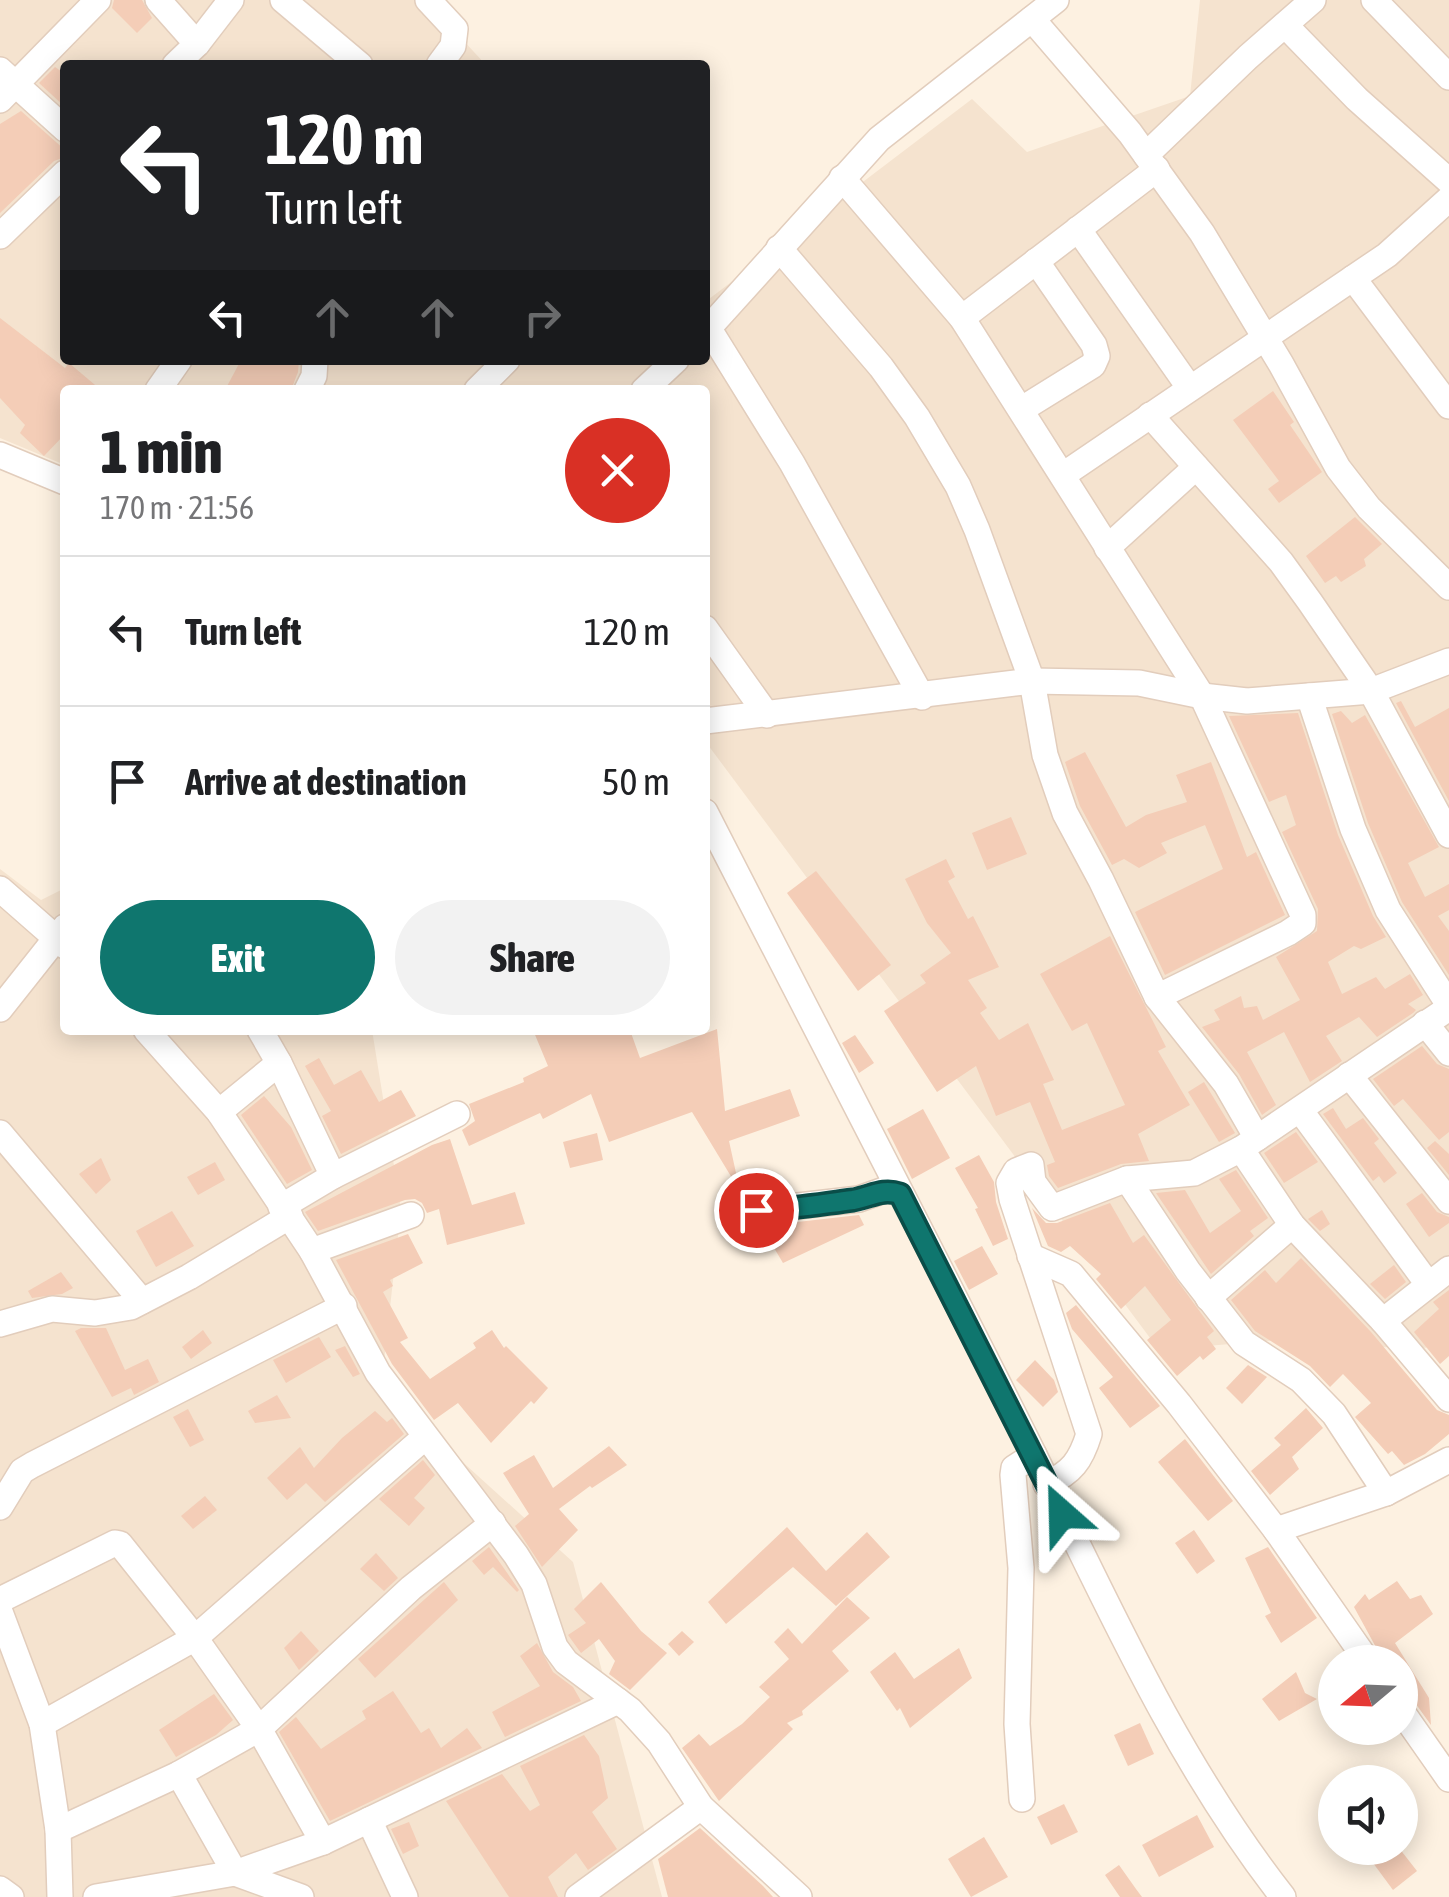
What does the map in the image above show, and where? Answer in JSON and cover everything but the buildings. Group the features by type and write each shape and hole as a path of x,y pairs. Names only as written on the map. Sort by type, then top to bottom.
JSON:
{"street":[{"path":"60,125 5,85 98,0"},
{"path":"158,0 197,44"},
{"path":"180,60 231,0"},
{"path":"283,0 354,60"},
{"path":"428,0 455,29 453,46 443,60"},
{"path":"710,328 879,139 1056,0"},
{"path":"962,318 1078,229 1313,0"},
{"path":"1374,0 1449,77"},
{"path":"1032,19 1151,162 1202,233 1338,468 1369,508 1449,587"},
{"path":"1284,25 1357,99 1449,181"},
{"path":"0,236 60,178"},
{"path":"842,178 962,318 1202,696 1302,915 1303,923 1157,997"},
{"path":"1062,475 1387,255 1449,199"},
{"path":"1078,229 1190,387"},
{"path":"779,248 881,367 917,417 958,486 1032,681 1044,755 1055,789 1157,997 1226,1084 1249,1144 1292,1225 1449,1398"},
{"path":"1022,410 1093,365 1098,356 1036,261"},
{"path":"1353,278 1449,406"},
{"path":"710,336 792,463 922,696"},
{"path":"482,385 502,365"},
{"path":"649,385 671,365"},
{"path":"1150,414 1281,562 1372,691 1449,835"},
{"path":"0,455 60,480"},
{"path":"1107,548 1196,467"},
{"path":"710,635 767,715"},
{"path":"710,721 1032,681 1139,684 1247,700 1309,696 1372,691 1449,662"},
{"path":"1046,1484 1066,1476 1078,1463 1090,1434 1009,1183 1016,1171 1032,1165 1033,1182 1052,1208 1127,1179 1194,1173 1249,1144 1449,1006 1388,910 1353,829 1309,696"},
{"path":"710,822 1034,1455 1138,1670 1283,1897"},
{"path":"0,890 60,935"},
{"path":"0,1009 60,938"},
{"path":"1425,1023 1449,1053"},
{"path":"150,1035 218,1112 312,1251 378,1374 493,1523 534,1584 555,1647 566,1662 618,1701 658,1742 701,1806 788,1892"},
{"path":"263,1035 332,1176"},
{"path":"218,1112 279,1063"},
{"path":"1349,1075 1449,1201"},
{"path":"1300,1110 1439,1277 1383,1321"},
{"path":"0,1324 52,1309 94,1313 131,1307 285,1212 332,1176 457,1114"},
{"path":"0,1133 142,1301"},
{"path":"1127,1179 1208,1298 1244,1343 1300,1380 1334,1414 1386,1492"},
{"path":"744,1212 859,1199 887,1190 900,1194"},
{"path":"312,1251 411,1214"},
{"path":"1208,1298 1292,1225"},
{"path":"1030,1256 1071,1274 1179,1404 1276,1530 1356,1645"},
{"path":"0,1507 22,1471 32,1465 344,1306"},
{"path":"42,1724 196,1638 425,1437"},
{"path":"1022,1798 1017,1724 1022,1584 1013,1476 1014,1468 1034,1455"},
{"path":"1276,1530 1386,1492 1449,1460"},
{"path":"58,1830 179,1774 260,1728 411,1588 493,1523"},
{"path":"0,1600 115,1543 133,1558 196,1638 260,1728 323,1842"},
{"path":"0,1612 42,1724 58,1830 60,1897"},
{"path":"96,1897 235,1873 323,1842 618,1701"},
{"path":"1418,1735 1449,1779"},
{"path":"179,1774 235,1873 301,1897"},
{"path":"578,1897 701,1806"},
{"path":"369,1820 405,1897"},
{"path":"0,1889 11,1897"}],"shaded area":[{"path":"0,0 426,0 481,60 60,60 60,365 710,365 710,298 972,99 1027,152 1190,96 1200,0 1449,0 1449,1348 1377,1347 1301,1338 1159,1350 710,748 710,385 60,385 60,463 0,438"},
{"path":"0,869 41,900 60,890 60,1035 373,1035 401,1209 381,1388 573,1562 662,1897 0,1897"}],"route":[{"path":"756,1210 859,1199 887,1190 900,1194 1062,1514"}]}
